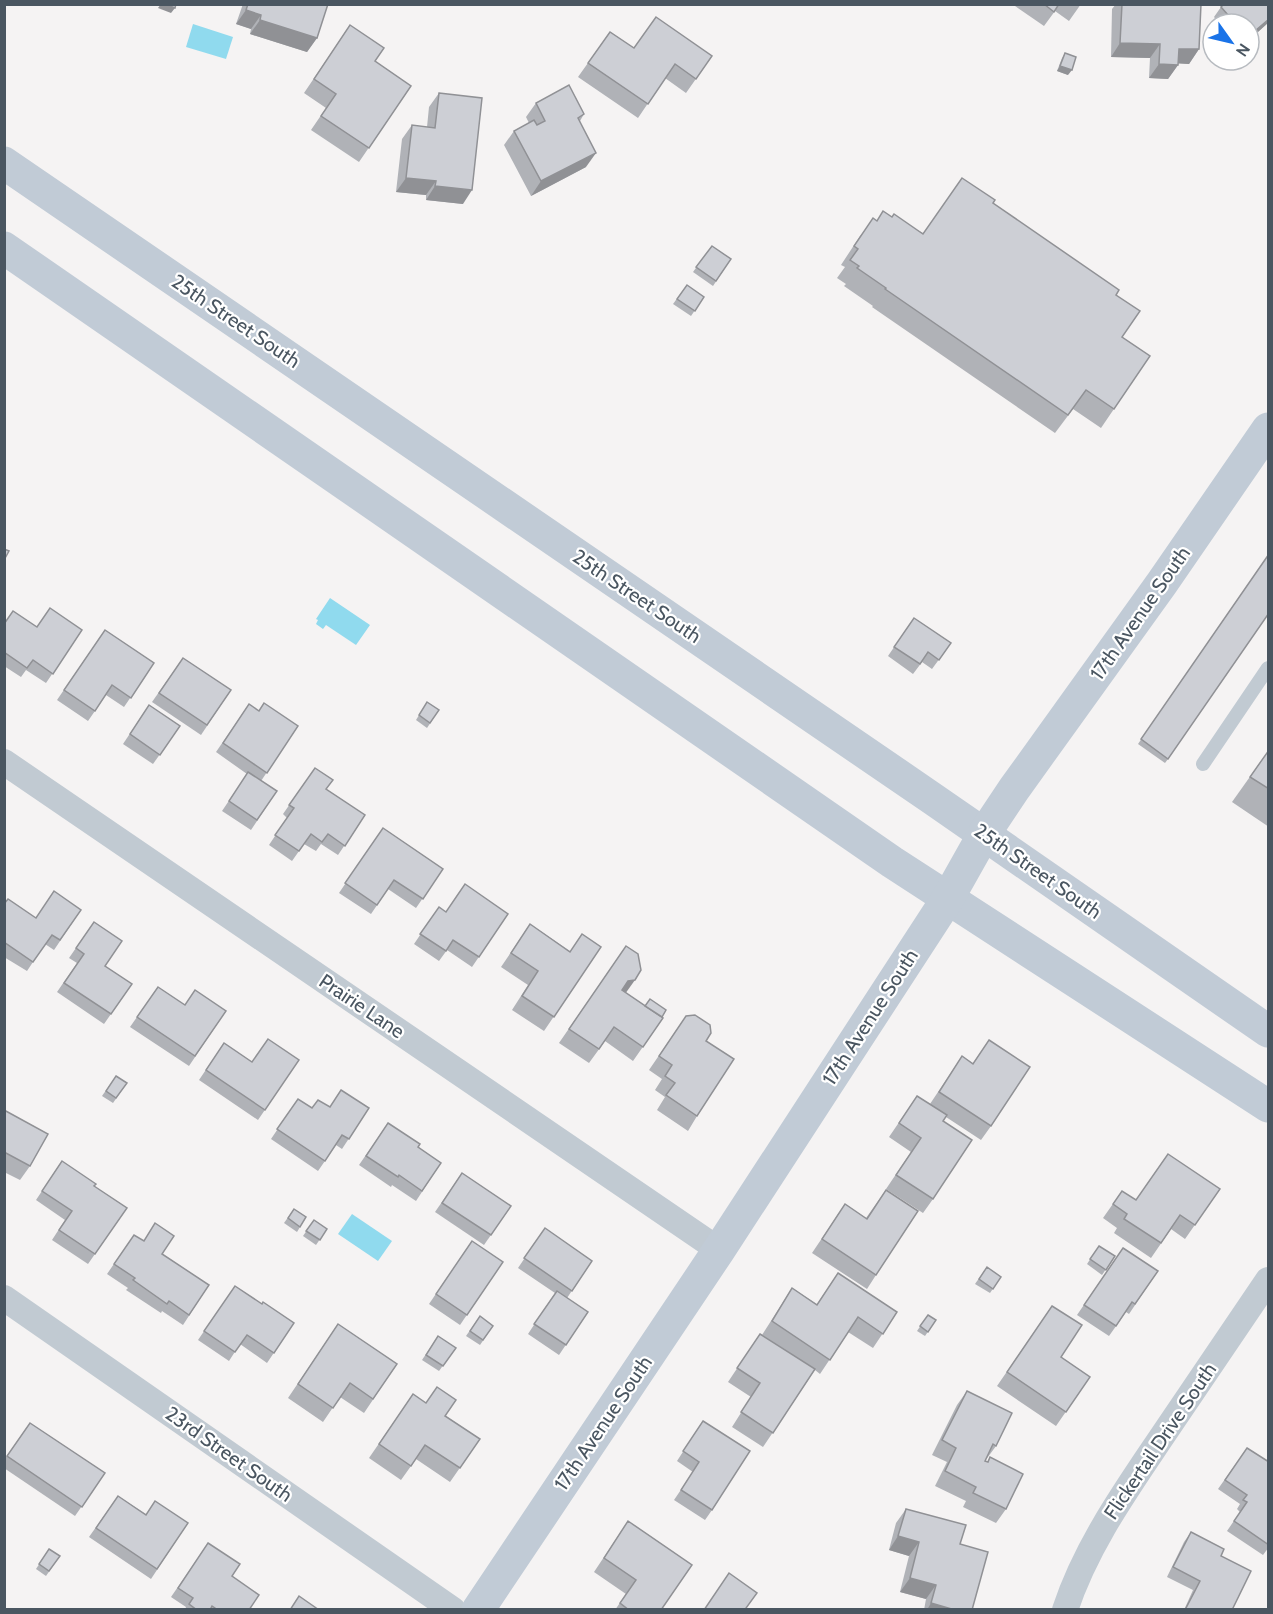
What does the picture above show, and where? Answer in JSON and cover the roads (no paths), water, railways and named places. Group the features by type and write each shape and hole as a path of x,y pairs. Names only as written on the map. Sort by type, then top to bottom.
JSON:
{"main road":[{"name":"25th Street South","path":"4,163 1269,1031"},
{"path":"4,248 882,855 1269,1106"},
{"name":"17th Avenue South","path":"478,1610 719,1250 948,898 984,834 1014,789 1269,429"}],"street":[{"name":"Prairie Lane","path":"4,762 719,1250"},
{"name":"Flickertail Drive South","path":"1065,1610 1069,1596 1097,1538 1132,1481 1269,1280"},
{"name":"23rd Street South","path":"4,1298 453,1610"}],"lane":[{"path":"1203,764 1269,668"}],"water":[{"path":"193,24 233,37 226,59 186,47"},
{"path":"330,598 370,625 356,645 326,625 323,629 316,624 318,620 316,619"},
{"path":"352,1214 392,1241 378,1261 338,1234"}]}
